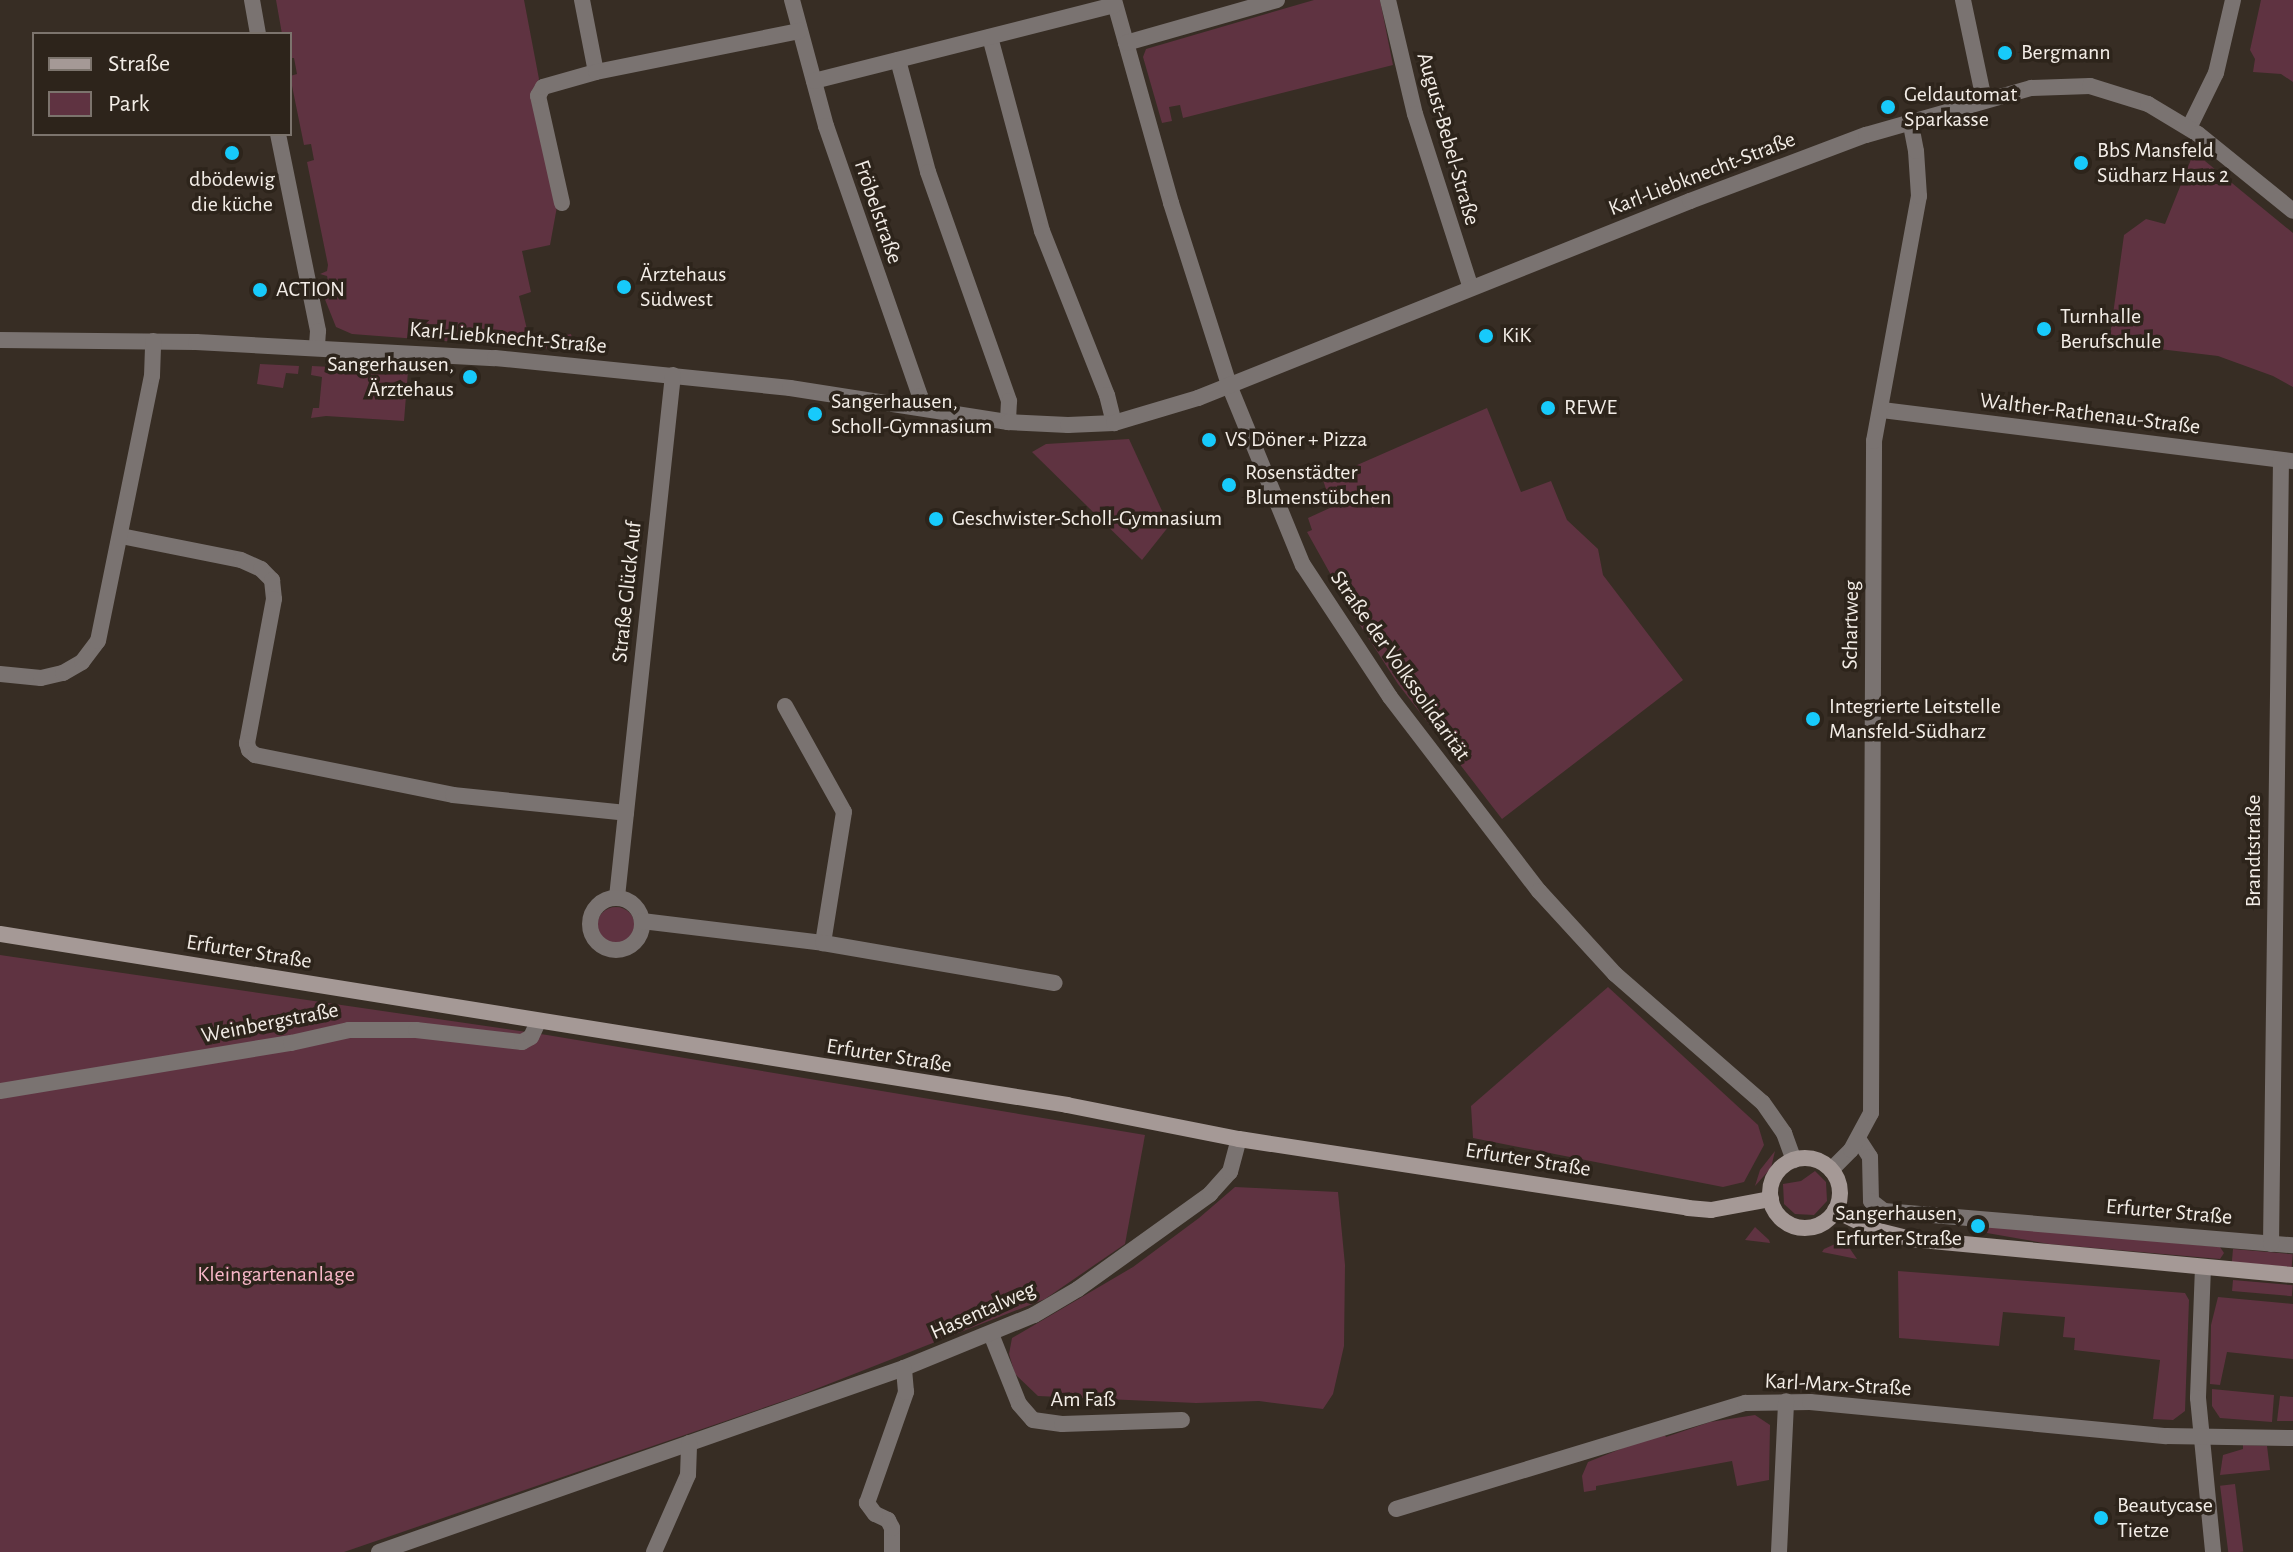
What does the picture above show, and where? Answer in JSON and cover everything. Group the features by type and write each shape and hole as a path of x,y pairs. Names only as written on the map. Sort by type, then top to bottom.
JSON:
{"main road":[{"name":"Erfurter Straße","path":"0,934 1067,1105 1239,1139 1688,1208 1721,1209 1771,1199"},
{"path":"1794,1160 1814,1160 1831,1170 1839,1186 1835,1210 1817,1225 1799,1227 1781,1218 1771,1199 1775,1175 1794,1160"},
{"path":"1835,1210 1875,1230 1911,1239 2293,1275"}],"street":[{"path":"252,0 258,32"},
{"path":"582,0 596,72"},
{"name":"Fröbelstraße","path":"792,0 867,251 920,396 919,406"},
{"path":"1126,43 1277,0"},
{"name":"August-Bebel-Straße","path":"1388,0 1419,128 1471,288"},
{"path":"1963,0 1984,100"},
{"path":"2189,128 2216,73 2233,0"},
{"path":"814,81 1115,2"},
{"name":"Straße der Volkssolidarität","path":"1115,2 1229,385 1303,565 1390,697 1539,891 1615,974 1763,1103 1784,1133 1794,1160"},
{"path":"562,203 538,96 543,87 596,72 800,31"},
{"path":"990,37 1042,231 1107,395 1114,423"},
{"path":"898,60 941,212 1009,401 1008,422"},
{"name":"Karl-Liebknecht-Straße","path":"0,340 153,341 495,358 673,375 919,406 1008,422 1068,425 1114,423 1198,398 1690,201 1910,120 2040,86 2090,86 2134,98 2189,128 2293,211"},
{"name":"Schartweg","path":"1831,1170 1859,1140 1871,1113 1874,450 1919,196 1910,120"},
{"path":"278,136 318,331 317,347"},
{"path":"0,674 47,677 73,669 90,653 104,626 153,375 153,341"},
{"name":"Straße Glück Auf","path":"617,897 673,375"},
{"name":"Walther-Rathenau-Straße","path":"1882,410 2287,460"},
{"name":"Brandtstraße","path":"2271,1244 2287,460"},
{"path":"121,536 244,561 261,569 272,580 274,599 248,749 270,760 453,795 626,813"},
{"path":"785,706 844,812 823,943"},
{"path":"617,897 636,906 642,921 640,934 626,948 612,950 595,940 590,927 591,914 605,900 617,897"},
{"path":"642,921 823,943 1055,983"},
{"name":"Weinbergstraße","path":"0,1091 291,1043 349,1030 416,1030 522,1042 531,1037 538,1022"},
{"name":"Hasentalweg","path":"379,1552 904,1368 991,1334 1078,1289 1199,1203 1230,1172 1239,1139"},
{"name":"Erfurter Straße","path":"1859,1140 1870,1157 1871,1201 1884,1211 2293,1245"},
{"path":"2203,1267 2197,1367 2200,1437 2213,1552"},
{"name":"Am Faß","path":"991,1334 1019,1404 1033,1420 1062,1424 1182,1420"},
{"path":"892,1552 892,1528 888,1520 875,1514 867,1503 906,1392 904,1368"},
{"path":"1779,1552 1786,1401"},
{"name":"Karl-Marx-Straße","path":"1396,1509 1733,1404 1786,1401 2200,1437 2293,1438"},
{"path":"654,1552 688,1475 689,1443"}],"green space":[{"path":"276,0 524,0 539,79 534,91 558,201 550,245 522,251 531,292 519,296 530,342 571,334 575,351 352,334 336,327 324,297 331,295 327,276 320,274 327,271 328,265 307,162 314,160 311,144 304,145 292,86 292,75 297,74 292,58 292,32 282,32"},
{"path":"1314,0 1380,0 1393,65 1183,118 1180,105 1169,107 1172,121 1162,123 1143,57 1146,49"},
{"path":"2261,0 2293,0 2293,82 2281,74 2253,72 2255,59 2250,50"},
{"path":"2194,152 2293,233 2293,387 2273,376 2218,356 2109,343 2124,235 2146,219 2165,224"},
{"path":"260,364 299,366 298,374 286,373 283,388 257,384"},
{"path":"312,366 408,371 404,421 326,416 311,418 313,408 319,408 322,377 311,375"},
{"path":"1487,408 1521,492 1551,481 1567,520 1598,549 1603,575 1683,680 1502,819 1398,684 1351,611 1307,532 1312,530 1308,518 1332,507 1323,480"},
{"path":"1129,439 1169,526 1142,560 1032,452 1046,444"},
{"path":"616,907 629,913 635,926 629,939 616,945 603,939 597,926 603,913"},
{"name":"Kleingartenanlage","path":"0,955 547,1035 1145,1135 1125,1244 1045,1299 798,1396 344,1552 0,1552"},
{"path":"1608,987 1758,1125 1764,1145 1744,1182 1723,1187 1473,1138 1471,1106"},
{"path":"1775,1151 1771,1168 1755,1186 1760,1170"},
{"path":"1815,1171 1826,1182 1827,1201 1814,1215 1795,1214 1784,1204 1783,1184 1801,1181"},
{"path":"1235,1187 1338,1192 1345,1265 1344,1346 1333,1394 1323,1409 1259,1401 1196,1403 1038,1396 1015,1374 1009,1354 1012,1338 1133,1267"},
{"path":"1988,1226 2220,1247 2224,1253 2220,1259 2049,1244 1987,1233"},
{"path":"1755,1227 1769,1240 1770,1243 1745,1240"},
{"path":"1844,1240 1857,1259 1822,1252 1824,1249"},
{"path":"2233,1249 2293,1254 2292,1267 2232,1262"},
{"path":"1898,1271 2185,1293 2189,1300 2185,1411 2173,1420 2153,1419 2160,1360 2074,1350 2075,1338 2063,1337 2065,1317 2003,1312 1999,1346 1899,1338"},
{"path":"2233,1280 2293,1285 2292,1296 2232,1291"},
{"path":"2218,1297 2293,1304 2293,1359 2227,1352 2220,1385 2210,1384 2211,1325"},
{"path":"2212,1389 2274,1395 2272,1422 2220,1418 2212,1406"},
{"path":"2280,1396 2293,1397 2293,1421 2277,1421"},
{"path":"1755,1415 1770,1425 1769,1480 1737,1486 1732,1461 1596,1486 1596,1490 1584,1492 1582,1476 1588,1462 1663,1432 1666,1437 1710,1422"},
{"path":"2243,1445 2267,1446 2270,1470 2220,1475 2223,1455 2243,1449"},
{"path":"2235,1484 2243,1551 2228,1552 2220,1486"}],"place":[{"name":"Bergmann","path":"2005,53"},
{"name":"Geldautomat Sparkasse","path":"1888,107"},
{"name":"dbödewig die küche","path":"232,153"},
{"name":"BbS Mansfeld Südharz Haus 2","path":"2081,163"},
{"name":"Ärztehaus Südwest","path":"624,287"},
{"name":"ACTION","path":"260,290"},
{"name":"Turnhalle Berufschule","path":"2044,329"},
{"name":"KiK","path":"1486,336"},
{"name":"Sangerhausen, Ärztehaus","path":"470,377"},
{"name":"REWE","path":"1548,408"},
{"name":"Sangerhausen, Scholl-Gymnasium","path":"815,414"},
{"name":"VS Döner + Pizza","path":"1209,440"},
{"name":"Rosenstädter Blumenstübchen","path":"1229,485"},
{"name":"Geschwister-Scholl-Gymnasium","path":"936,519"},
{"name":"Integrierte Leitstelle Mansfeld-Südharz","path":"1813,719"},
{"name":"Sangerhausen, Erfurter Straße","path":"1978,1226"},
{"name":"Beautycase Tietze","path":"2101,1518"}]}
